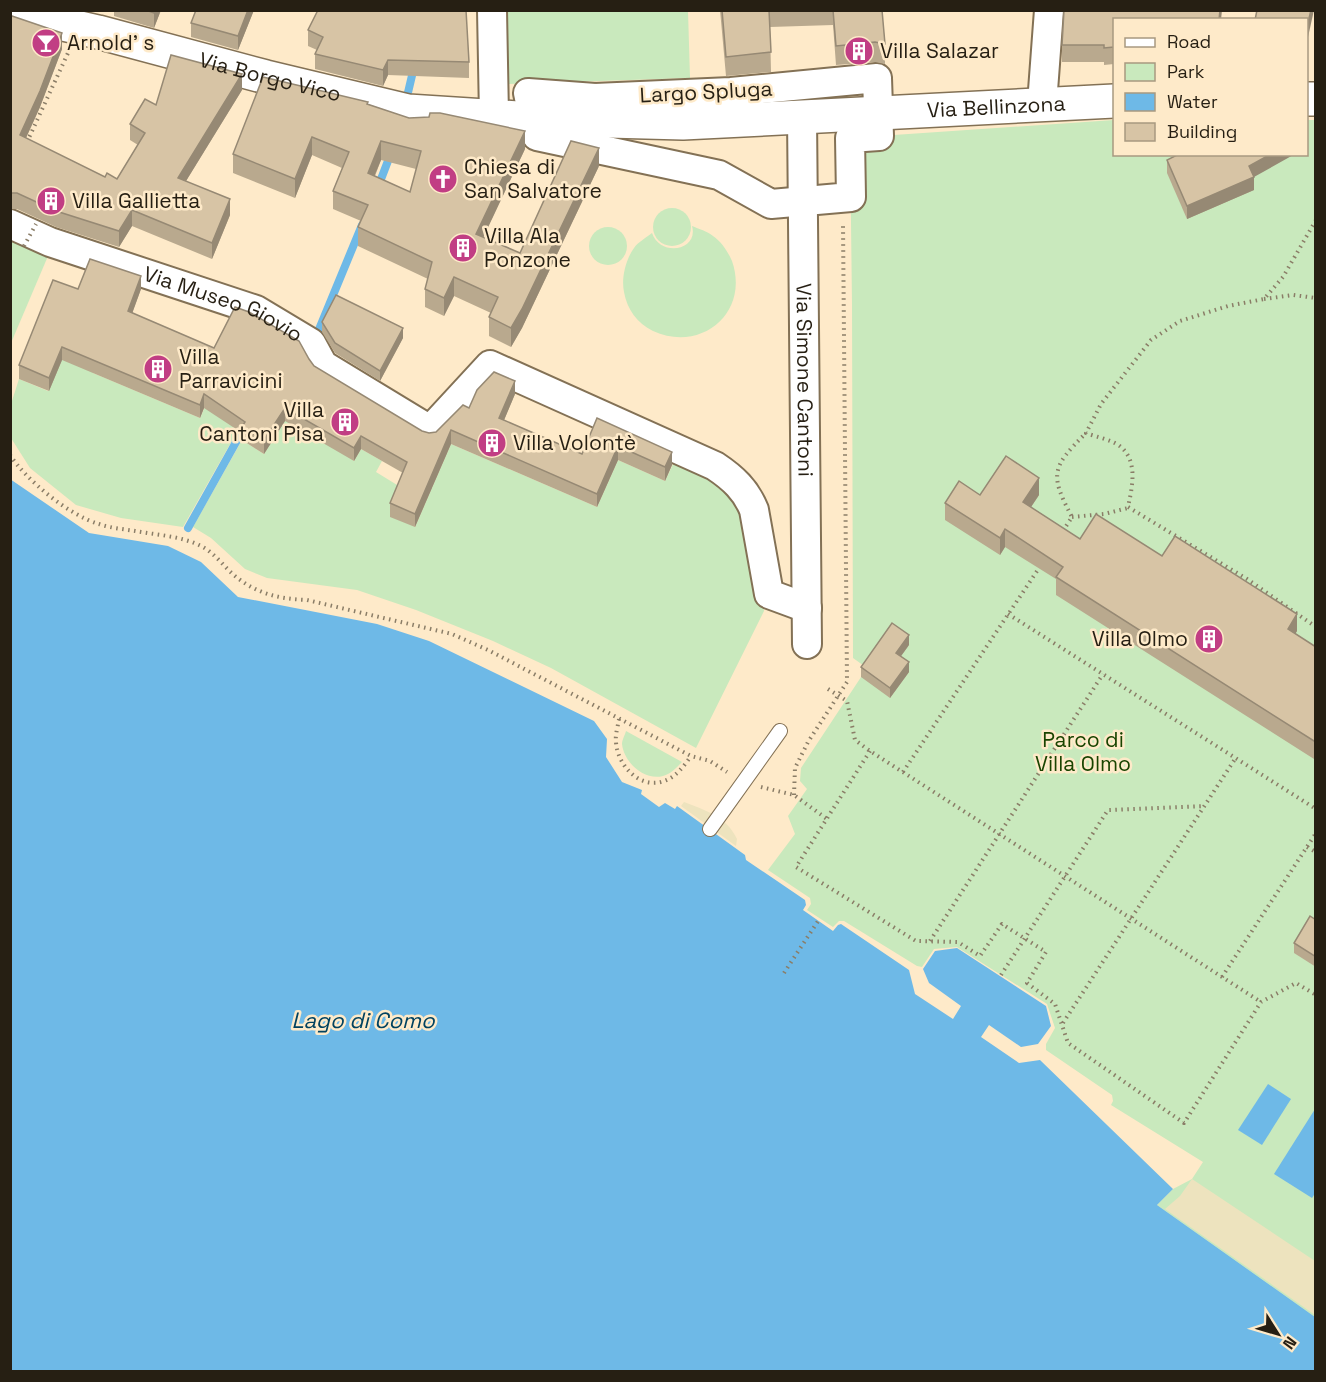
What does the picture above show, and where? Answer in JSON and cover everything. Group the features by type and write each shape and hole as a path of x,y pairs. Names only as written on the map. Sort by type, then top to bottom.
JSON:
{"main road":[{"name":"Via Borgo Vico","path":"10,12 408,111 533,119"},
{"name":"Via Bellinzona","path":"879,112 1113,101"},
{"name":"Largo Spluga","path":"533,119 683,123 879,112"}],"street":[{"path":"492,10 494,116"},
{"path":"1042,104 1049,10"},
{"name":"Largo Spluga","path":"533,119 528,93 595,98 731,92 877,78 879,136 850,138 851,197 843,198"},
{"name":"Via Simone Cantoni","path":"802,116 807,644"},
{"path":"533,119 537,136 718,175 771,204 843,198"},
{"name":"Via Museo Giovio","path":"24,231 50,242 256,310 311,343 323,365 430,430 490,365 715,466 741,486 750,500 754,510 769,594 807,608"}],"lane":[{"path":"710,829 780,731"}],"path":[{"path":"25,146 80,28"},
{"path":"827,819 794,795 795,768 808,742 847,682 843,198"},
{"path":"1264,299 1283,278 1316,219"},
{"path":"1072,517 1057,488 1057,472 1064,457 1086,433 1101,404 1151,340 1180,321 1228,306 1293,295 1316,298"},
{"path":"1086,433 1121,446 1132,461 1132,489 1128,507"},
{"path":"10,455 22,472 74,514 98,524 187,540 203,547 235,576 262,593 283,599 307,600 452,634 488,650 691,756 710,760"},
{"path":"1072,517 1104,514 1128,507 1247,579 1316,627"},
{"path":"1062,533 1072,517"},
{"path":"903,772 1045,559"},
{"path":"1008,614 1316,809"},
{"path":"930,941 1103,674"},
{"path":"828,689 847,701 855,740 870,751 1261,1002"},
{"path":"619,718 616,741 618,754 627,771 639,779 657,783 665,781 684,766 691,756"},
{"path":"870,751 796,867 916,941 958,942 980,956 1002,924 1046,952 1027,983 1055,1004 1068,1043 1184,1123 1261,1002 1296,983 1316,995"},
{"path":"1063,1024 1235,759"},
{"path":"1001,975 1108,810 1205,806"},
{"path":"1222,977 1316,833"},
{"path":"1307,847 1316,852"},
{"path":"784,973 820,918"}],"green space":[{"path":"506,11 688,11 690,78 509,84"},
{"name":"Parco di Villa Olmo","path":"1113,120 1113,156 1308,156 1308,120 1315,120 1315,1317 1157,1205 1173,1189 1192,1179 1203,1162 1111,1105 1112,1095 1046,1050 1046,1044 1055,1028 1047,1004 957,947 934,949 922,967 844,921 839,921 833,927 807,910 811,904 810,898 768,870 795,834 788,816 807,789 800,781 801,768 867,668 853,658 850,138"},
{"path":"672,208 685,214 691,227 685,240 672,246 659,240 653,227 659,214"},
{"path":"692,226 711,234 727,251 732,261 736,280 734,297 728,312 717,324 704,332 688,337 671,336 653,331 634,315 625,298 624,275 631,252 652,233 663,246 678,248 690,241 693,234"},
{"path":"608,227 621,233 627,246 621,259 608,265 595,259 589,246 595,233"},
{"path":"11,239 48,256 11,343"},
{"path":"75,328 93,373 200,418 211,393 238,430 183,527 121,518 76,505 30,468 11,438 10,407 19,379 48,391"},
{"path":"291,410 354,461 361,449 382,461 376,472 402,488 415,527 451,444 597,507 618,460 665,481 676,458 712,474 747,512 764,611 696,748 551,668 493,641 416,610 357,590 267,578 245,569 211,538 193,527 242,440 264,454"},
{"path":"626,731 682,762 663,776 649,776 643,773 631,764 624,751 622,742"}],"sand":[{"path":"684,802 707,811 727,825 737,839 736,846 681,806"},
{"path":"1192,1179 1315,1261 1315,1315 1165,1209 1180,1196"}],"water":[{"name":"Lago di Como","path":"10,479 89,533 168,546 201,562 238,597 377,624 429,641 594,721 607,739 606,757 622,782 642,790 641,794 659,807 665,803 675,809 677,806 745,855 746,860 805,900 806,905 803,910 833,931 841,924 909,970 915,994 953,1019 961,1006 929,983 923,969 935,951 957,948 1046,1006 1051,1026 1038,1044 1021,1047 989,1025 981,1037 1019,1063 1040,1060 1173,1189 1157,1205 1315,1317 1315,1371 11,1371"},
{"path":"1268,1084 1291,1099 1262,1145 1238,1130"},
{"path":"1315,1109 1316,1192 1312,1198 1274,1174"}],"building":[{"path":"196,10 248,10 238,36 191,23"},
{"path":"318,10 466,10 469,62 388,60 383,70 315,54 323,37 308,30"},
{"path":"722,10 769,10 771,52 726,57"},
{"path":"833,10 882,10 885,44 875,42 836,46"},
{"path":"1064,10 1220,10 1219,18 1113,18 1113,47 1062,45"},
{"path":"1257,10 1311,10 1308,23 1308,18 1255,18"},
{"path":"12,16 62,33 20,135 105,177 107,173 117,179 145,133 130,124 145,99 156,105 171,55 242,74 178,178 230,199 212,243 132,210 119,231 56,211 17,193 10,193 10,19"},
{"path":"263,77 368,102 367,104 409,118 429,117 430,113 440,113 525,131 476,234 520,253 571,141 599,148 511,328 489,317 498,297 454,277 444,298 425,289 432,262 358,227 368,205 333,191 349,152 312,137 295,179 233,154","holes":["381,141 421,151 410,192 368,173"]},
{"path":"1175,156 1267,156 1249,166 1254,177 1187,206 1167,160"},
{"path":"90,259 141,276 128,311 214,348 235,307 249,312 299,341 314,366 422,431 436,432 463,405 469,408 477,390 494,372 515,381 499,418 582,454 597,418 672,452 665,467 618,446 597,494 451,430 415,514 390,503 407,462 361,436 354,448 285,408 264,440 242,427 245,422 204,394 200,405 62,347 49,378 19,365 53,280 78,289"},
{"path":"336,295 403,328 380,371 335,343 322,322"},
{"name":"Villa Olmo","path":"1006,456 1039,478 1023,502 1080,539 1096,514 1162,556 1175,536 1297,614 1288,629 1316,647 1316,739 1314,741 1056,577 1063,567 1005,529 1000,538 945,503 959,481 980,495"},
{"path":"892,623 909,635 896,653 909,662 890,688 861,667"},
{"path":"1310,916 1316,920 1316,957 1294,943"}],"waterway":[{"path":"406,101 414,67"},
{"path":"378,187 391,153"},
{"path":"315,339 362,225"},
{"path":"188,528 247,425"}],"place":[{"name":"Arnold' s","path":"46,43"},
{"name":"Villa Salazar","path":"859,51"},
{"name":"Chiesa di San Salvatore","path":"443,179"},
{"name":"Villa Gallietta","path":"51,201"},
{"name":"Villa Ala Ponzone","path":"463,248"},
{"name":"Villa Parravicini","path":"158,369"},
{"name":"Villa Cantoni Pisa","path":"345,422"},
{"name":"Villa Volontè","path":"492,443"},
{"name":"Villa Olmo","path":"1209,639"}]}
